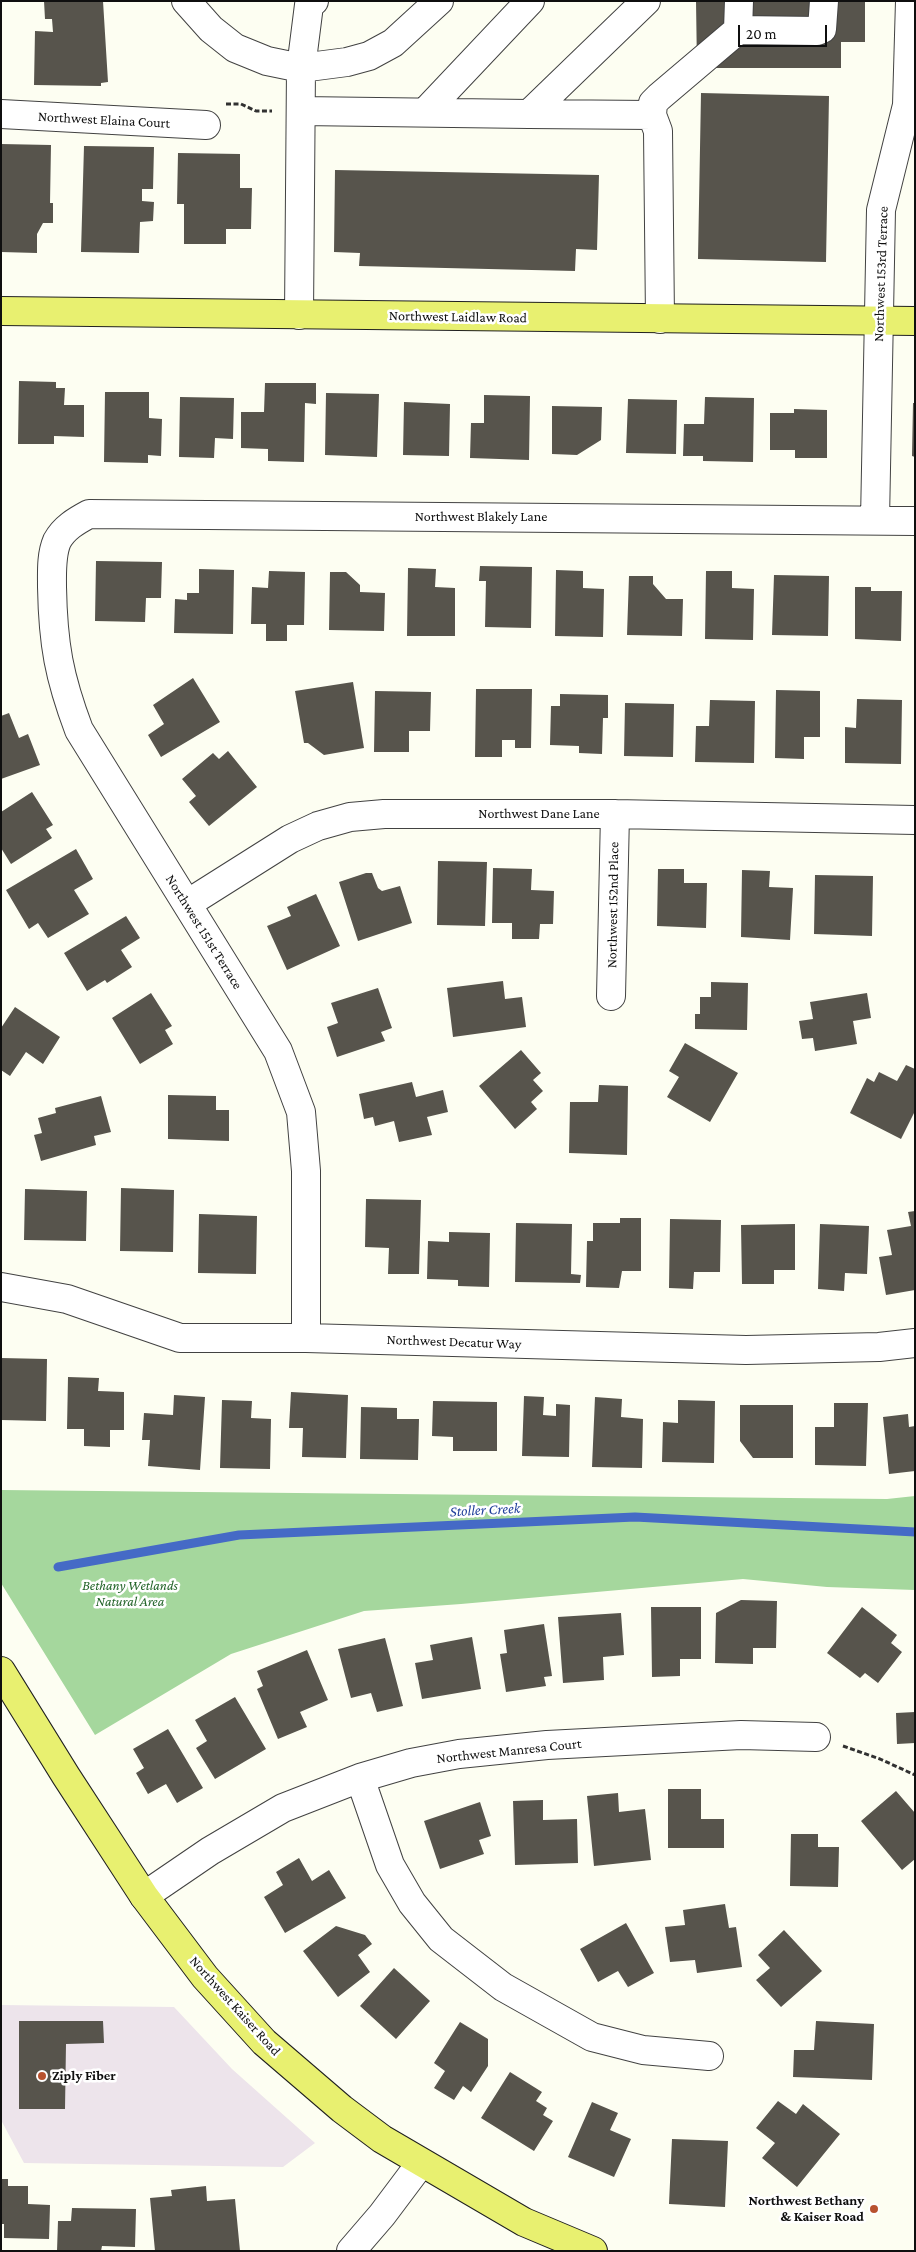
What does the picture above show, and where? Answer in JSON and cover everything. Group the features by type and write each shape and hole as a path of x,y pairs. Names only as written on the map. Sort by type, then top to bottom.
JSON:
{"main road":[{"name":"Northwest Laidlaw Road","path":"1,311 915,321"},
{"name":"Northwest Kaiser Road","path":"1,1671 144,1896 205,1977 264,2042 342,2109 382,2140 524,2222 593,2251"}],"street":[{"path":"186,1 211,29 235,48 267,61 301,68 347,62 369,56 392,43 439,1"},
{"path":"426,111 530,1"},
{"path":"738,30 739,1"},
{"path":"660,319 658,130 652,115 653,103 738,30 817,31 822,29 824,1"},
{"name":"Northwest 153rd Terrace","path":"875,520 881,210 911,105 910,1"},
{"path":"299,315 301,68 310,3"},
{"path":"530,114 635,4"},
{"path":"300,112 426,111 652,115"},
{"name":"Northwest Elaina Court","path":"1,114 206,125"},
{"name":"Northwest Blakely Lane","path":"58,541 71,524 89,514 915,521"},
{"name":"Northwest 151st Terrace","path":"58,541 52,560 53,625 58,663 64,689 79,730 278,1051 302,1112 306,1171 306,1338"},
{"name":"Northwest Dane Lane","path":"187,904 290,839 318,826 350,818 384,814 615,814 915,820"},
{"name":"Northwest 152nd Place","path":"611,996 615,814"},
{"name":"Northwest Decatur Way","path":"1,1288 67,1299 180,1338 306,1338 746,1350 879,1347 915,1343"},
{"name":"Northwest Manresa Court","path":"144,1896 210,1851 283,1808 360,1778 411,1763 459,1754 547,1745 741,1736 816,1737"},
{"path":"360,1778 390,1865 412,1903 441,1939 503,1987 592,2037 643,2050 709,2056"},
{"path":"351,2251 382,2215 421,2163"}],"path":[{"path":"206,125 209,105 241,104 256,111 300,112"},
{"path":"816,1737 880,1759 915,1775"}],"shaded area":[{"path":"1,2005 174,2007 232,2069 315,2143 283,2167 24,2163 1,2120"}],"green space":[{"name":"Bethany Wetlands Natural Area","path":"1,1490 887,1499 915,1496 915,1590 827,1587 743,1579 364,1611 231,1654 95,1735 1,1583"}],"building":[{"path":"44,1 103,1 108,82 101,83 101,86 34,85 35,31 53,32 52,19 45,19"},
{"path":"696,1 865,1 865,42 841,42 841,68 697,68"},
{"path":"701,93 829,96 826,262 698,259"},
{"path":"1,144 51,145 50,203 53,203 53,223 43,223 37,234 37,253 1,252"},
{"path":"84,146 154,147 153,189 142,189 142,201 154,202 153,221 140,222 139,253 81,252"},
{"path":"178,153 240,154 240,188 252,188 251,229 226,229 226,244 184,244 184,204 177,204"},
{"path":"335,170 599,175 597,250 576,249 575,271 359,266 360,253 334,252"},
{"path":"19,381 56,382 56,388 65,388 64,405 84,405 84,437 54,436 54,444 18,444"},
{"path":"265,383 316,383 316,404 305,403 304,462 268,461 268,449 241,448 241,412 264,412"},
{"path":"105,392 149,392 149,418 162,419 161,456 148,455 148,463 104,462"},
{"path":"326,393 379,394 377,457 325,455"},
{"path":"484,395 530,396 529,460 470,458 471,423 484,423"},
{"path":"180,397 234,398 233,439 215,438 214,458 179,457"},
{"path":"705,397 754,398 753,462 703,461 703,456 683,456 684,424 704,424"},
{"path":"628,399 677,400 676,454 626,453"},
{"path":"404,402 450,404 449,456 403,455"},
{"path":"913,403 915,403 915,457 912,456"},
{"path":"552,406 602,407 601,440 577,455 552,454"},
{"path":"794,409 827,410 827,458 795,458 795,450 770,450 770,413 794,413"},
{"path":"96,561 162,562 161,598 146,598 145,622 95,621"},
{"path":"480,566 532,567 531,628 485,627 486,581 479,581"},
{"path":"408,568 436,569 435,587 455,588 455,636 407,636"},
{"path":"199,569 234,570 233,634 174,633 175,599 187,600 187,593 199,593"},
{"path":"556,570 583,571 583,588 604,589 603,637 555,636"},
{"path":"269,571 305,572 304,625 287,625 287,641 266,641 266,624 251,624 252,587 268,588"},
{"path":"706,571 732,571 732,588 754,589 753,640 705,639"},
{"path":"330,572 346,572 360,585 360,592 385,593 384,631 329,630"},
{"path":"774,575 829,576 828,636 772,635"},
{"path":"629,576 653,576 653,584 666,599 683,599 682,636 627,635"},
{"path":"855,587 871,587 871,591 902,591 901,641 855,639"},
{"path":"193,678 220,722 161,757 148,735 164,724 153,705"},
{"path":"353,682 364,748 324,755 308,743 304,743 295,691"},
{"path":"476,689 532,689 531,748 515,748 515,740 502,740 502,757 475,757"},
{"path":"776,690 820,691 820,737 804,737 804,759 775,758"},
{"path":"375,691 431,692 430,731 409,731 409,752 374,752"},
{"path":"560,694 608,695 608,718 603,718 602,754 579,753 579,746 550,745 551,706 560,706"},
{"path":"857,699 902,700 901,764 845,763 845,727 856,728"},
{"path":"710,700 755,701 754,763 695,762 696,726 709,726"},
{"path":"625,703 674,704 673,757 624,756"},
{"path":"9,713 19,738 28,734 40,765 1,779 1,716"},
{"path":"228,751 257,787 209,826 189,802 196,796 182,779 213,753 219,759"},
{"path":"32,792 53,825 46,829 52,838 11,864 1,848 1,812"},
{"path":"76,849 93,879 74,890 89,914 48,938 38,923 29,929 6,890"},
{"path":"438,861 487,862 485,926 437,925"},
{"path":"493,868 532,869 531,890 554,891 553,924 540,924 539,939 512,939 512,923 492,923"},
{"path":"658,869 684,869 684,883 707,883 706,928 657,926"},
{"path":"742,870 770,871 769,887 793,888 790,940 741,937"},
{"path":"366,873 372,873 378,888 382,891 400,886 412,923 358,941 339,882"},
{"path":"815,875 873,876 872,936 814,934"},
{"path":"316,894 340,946 287,970 267,926 291,916 287,907"},
{"path":"126,916 140,938 121,950 132,967 107,983 105,980 87,991 64,953"},
{"path":"503,981 505,999 522,997 526,1027 453,1037 447,988"},
{"path":"711,982 748,983 747,1030 695,1029 695,1014 700,1014 700,997 711,997"},
{"path":"378,988 392,1028 381,1032 385,1041 337,1057 327,1027 338,1023 331,1003"},
{"path":"151,993 172,1026 165,1030 173,1044 140,1064 112,1018"},
{"path":"867,993 871,1018 853,1021 857,1044 815,1051 813,1038 802,1039 799,1021 813,1019 810,1002"},
{"path":"15,1007 60,1037 43,1064 26,1052 10,1076 1,1070 1,1028"},
{"path":"685,1043 738,1073 710,1122 667,1097 679,1077 669,1071"},
{"path":"521,1050 541,1073 533,1080 543,1091 531,1102 537,1109 515,1129 479,1086"},
{"path":"906,1065 915,1069 915,1111 901,1139 850,1113 867,1078 874,1082 879,1072 897,1081"},
{"path":"412,1082 416,1097 443,1090 448,1112 427,1117 432,1135 399,1142 394,1121 375,1126 373,1117 364,1119 359,1094"},
{"path":"599,1085 628,1086 627,1155 569,1153 570,1102 598,1102"},
{"path":"168,1095 216,1096 216,1110 229,1110 229,1141 168,1139"},
{"path":"101,1096 111,1132 94,1136 96,1145 41,1161 34,1135 42,1133 38,1118 56,1113 55,1108"},
{"path":"121,1188 174,1190 173,1252 120,1251"},
{"path":"25,1189 87,1191 86,1241 24,1240"},
{"path":"366,1199 421,1200 419,1274 388,1274 389,1248 365,1247"},
{"path":"915,1211 915,1290 886,1295 879,1257 892,1255 887,1230 911,1226 908,1212"},
{"path":"199,1214 257,1216 256,1274 198,1273"},
{"path":"620,1218 641,1218 641,1271 622,1271 619,1288 586,1287 587,1241 593,1241 593,1223 620,1223"},
{"path":"670,1219 721,1220 720,1272 694,1272 693,1289 669,1288"},
{"path":"516,1223 572,1224 571,1274 581,1275 580,1283 515,1282"},
{"path":"795,1224 795,1270 774,1270 774,1284 742,1284 741,1225"},
{"path":"820,1224 869,1226 867,1274 845,1273 844,1291 818,1289"},
{"path":"449,1232 490,1233 489,1287 458,1286 458,1280 427,1279 428,1241 449,1242"},
{"path":"1,1358 47,1359 46,1421 1,1420"},
{"path":"68,1377 99,1378 98,1391 124,1392 124,1430 110,1430 110,1447 84,1446 84,1429 67,1429"},
{"path":"291,1392 348,1395 346,1458 302,1457 303,1428 289,1428"},
{"path":"174,1395 205,1397 200,1470 148,1466 150,1440 142,1440 144,1413 173,1415"},
{"path":"524,1396 544,1397 543,1415 556,1416 556,1404 570,1405 569,1457 522,1456"},
{"path":"595,1397 622,1399 621,1417 643,1419 642,1468 592,1467"},
{"path":"222,1400 252,1401 251,1418 271,1419 270,1469 220,1468"},
{"path":"678,1400 715,1401 714,1463 662,1462 663,1422 678,1423"},
{"path":"433,1401 497,1402 497,1451 453,1451 453,1437 432,1436"},
{"path":"834,1403 868,1403 866,1466 815,1465 815,1427 834,1427"},
{"path":"740,1405 793,1405 793,1458 753,1458 740,1441"},
{"path":"361,1407 397,1408 397,1419 419,1419 418,1460 360,1459"},
{"path":"908,1414 909,1427 915,1426 915,1471 889,1474 883,1417"},
{"path":"741,1600 777,1601 776,1648 753,1648 753,1664 715,1663 716,1613"},
{"path":"651,1607 701,1607 701,1659 680,1659 680,1676 652,1677"},
{"path":"862,1607 897,1635 891,1643 902,1652 878,1683 865,1673 860,1678 827,1653"},
{"path":"621,1613 624,1655 603,1657 604,1680 563,1683 558,1617"},
{"path":"544,1624 552,1676 544,1677 546,1686 506,1692 500,1654 507,1653 504,1630"},
{"path":"472,1637 481,1689 422,1699 415,1663 433,1660 430,1645"},
{"path":"385,1638 403,1706 377,1712 371,1693 351,1698 338,1649"},
{"path":"307,1650 328,1700 300,1712 307,1727 278,1739 257,1689 263,1686 257,1671"},
{"path":"235,1697 266,1749 215,1779 196,1748 207,1741 195,1720"},
{"path":"915,1712 915,1743 897,1744 896,1713"},
{"path":"168,1729 203,1788 177,1803 166,1784 148,1794 136,1773 144,1768 133,1749"},
{"path":"668,1789 701,1789 701,1819 724,1819 724,1848 668,1848"},
{"path":"896,1791 915,1813 915,1859 902,1870 861,1821"},
{"path":"618,1793 619,1812 645,1809 651,1860 594,1866 587,1796"},
{"path":"543,1800 543,1820 577,1819 578,1863 515,1865 513,1801"},
{"path":"480,1802 491,1836 479,1840 484,1854 440,1869 424,1821"},
{"path":"791,1834 818,1834 818,1847 839,1847 838,1887 790,1886"},
{"path":"299,1858 312,1881 329,1870 346,1898 285,1933 264,1897 283,1885 276,1872"},
{"path":"725,1904 729,1928 736,1927 742,1967 697,1973 695,1960 670,1962 665,1927 685,1925 683,1910"},
{"path":"626,1923 654,1973 628,1987 618,1971 598,1982 580,1949"},
{"path":"336,1926 365,1935 372,1944 358,1955 370,1972 338,1997 303,1951"},
{"path":"784,1930 822,1971 781,2007 756,1980 770,1968 758,1955"},
{"path":"394,1968 430,2001 396,2039 360,2006"},
{"name":"Ziply Fiber","path":"19,2021 103,2021 104,2043 66,2044 65,2109 19,2109"},
{"path":"816,2021 874,2024 872,2080 793,2077 794,2050 814,2050"},
{"path":"460,2022 488,2039 488,2066 471,2092 463,2086 454,2100 434,2088 445,2071 434,2063"},
{"path":"510,2072 542,2092 536,2101 547,2108 543,2115 553,2121 534,2151 481,2118"},
{"path":"778,2101 796,2114 803,2104 840,2134 797,2187 762,2158 775,2143 756,2128"},
{"path":"592,2102 618,2113 610,2130 631,2139 614,2177 568,2157"},
{"path":"672,2139 728,2141 725,2207 669,2204"},
{"path":"1,2179 8,2179 8,2186 28,2186 28,2204 50,2205 49,2239 4,2238 4,2224 1,2224"},
{"path":"206,2186 207,2201 235,2199 240,2251 155,2251 150,2198 172,2196 171,2190"},
{"path":"72,2208 136,2209 135,2247 102,2246 101,2251 57,2251 58,2221 71,2221"}],"waterway":[{"name":"Stoller Creek","path":"58,1567 239,1535 635,1517 915,1532"}],"place":[{"name":"Ziply Fiber","path":"42,2076"},
{"name":"Northwest Bethany & Kaiser Road","path":"874,2209"}]}
